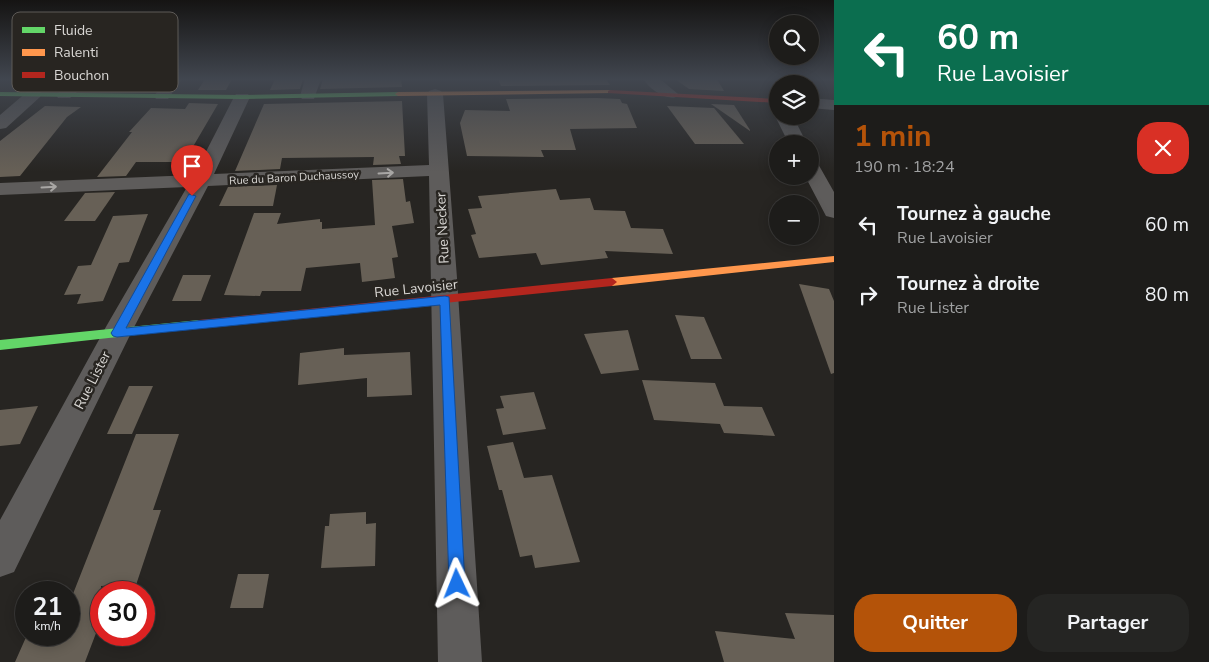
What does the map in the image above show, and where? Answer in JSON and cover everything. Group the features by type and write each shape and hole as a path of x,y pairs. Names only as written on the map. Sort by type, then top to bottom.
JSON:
{"street":[{"path":"0,124 16,110"},
{"name":"Rue Lister","path":"0,558 117,333 201,180 236,110"},
{"name":"Rue Necker","path":"435,110 460,662"},
{"name":"Rue du Baron Duchaussoy","path":"0,189 439,170"},
{"path":"819,183 834,211"},
{"name":"Rue Lavoisier","path":"0,345 834,259"}],"building":[{"path":"40,110 77,110 67,117 20,176 0,177 0,141"},
{"path":"149,110 215,110 184,162 136,162 126,176 97,177 132,132 129,132"},
{"path":"261,110 402,110 405,156 399,156 401,164 373,165 374,157 282,158 280,169 235,171"},
{"path":"465,110 629,110 637,128 570,129 576,150 541,150 544,157 467,156 460,123"},
{"path":"670,110 716,110 744,144 695,144"},
{"path":"720,110 737,110 750,131"},
{"path":"403,179 406,202 410,201 414,223 392,226 398,257 392,258 395,278 362,282 360,263 306,268 301,291 262,291 260,296 224,295 254,213 281,213 277,224 320,219 322,229 375,225 372,180"},
{"path":"277,185 273,206 219,206 228,187"},
{"path":"556,189 560,200 590,198 594,210 625,211 631,228 663,229 673,254 605,251 608,258 541,265 536,253 479,258 471,235 476,234 468,209 482,208 478,196"},
{"path":"115,192 95,221 64,221 85,193"},
{"path":"148,214 129,262 119,263 103,301 77,304 81,294 64,295 78,266 91,265 113,216"},
{"path":"183,275 211,275 201,301 172,301"},
{"path":"799,284 829,289 834,301 834,373 831,374"},
{"path":"675,315 704,317 722,359 691,359"},
{"path":"628,330 639,370 601,374 584,334"},
{"path":"344,348 344,355 410,352 412,395 367,397 367,378 298,385 300,353"},
{"path":"642,380 715,383 724,406 762,407 775,436 724,433 720,424 654,420"},
{"path":"129,386 153,386 132,434 107,434"},
{"path":"534,392 546,429 503,435 496,409 504,408 500,396"},
{"path":"38,406 20,444 0,446 0,410"},
{"path":"136,434 179,434 153,510 161,510 137,581 90,581 91,646 85,662 15,662 22,646 80,646 80,581 78,581"},
{"path":"513,442 524,478 552,475 580,562 535,568 532,555 520,557 502,490 499,490 487,446"},
{"path":"366,512 366,524 376,523 375,566 321,568 325,526 329,526 330,514"},
{"path":"238,574 269,574 263,608 230,608"},
{"path":"785,613 834,615 834,662 724,662 715,631 795,639"}],"traffic: fast":[{"path":"0,345 199,324"}],"traffic: slow":[{"path":"612,282 834,259"}],"traffic: jam":[{"path":"199,324 612,282"}],"route":[{"path":"192,196 117,333 445,300 457,584"}]}
